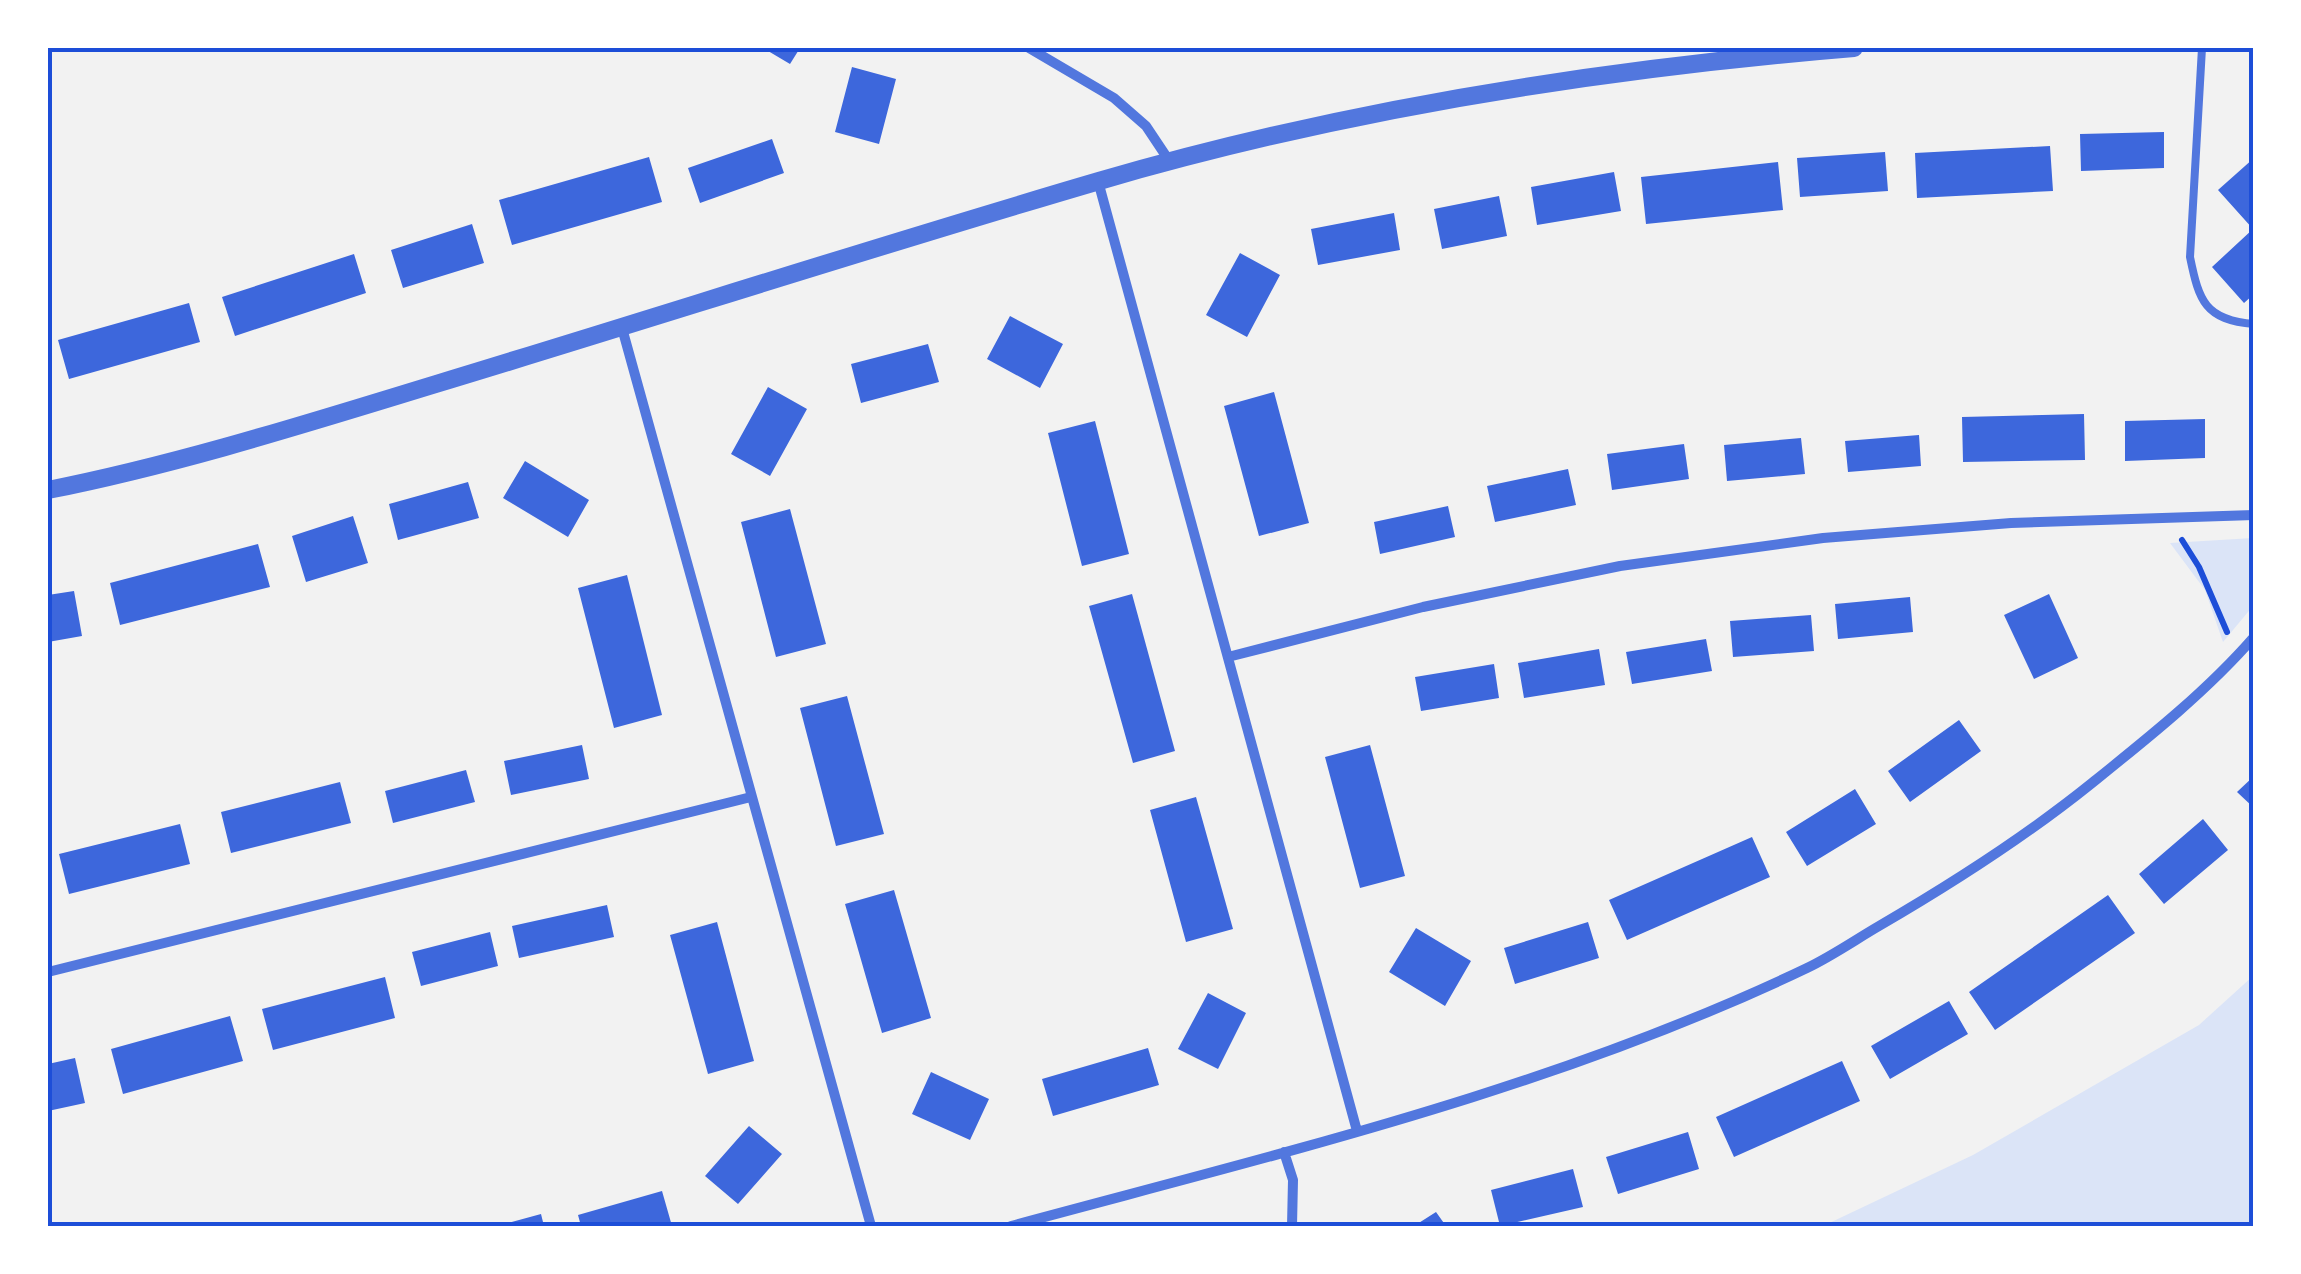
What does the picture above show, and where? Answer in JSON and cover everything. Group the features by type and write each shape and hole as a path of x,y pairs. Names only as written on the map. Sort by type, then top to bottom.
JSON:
{"street":[{"path":"1028,48 1114,98 1146,126 1170,162"},
{"path":"48,490 252,440 1098,182 1299,128 1470,95 1655,68 1854,48"},
{"path":"1098,182 1357,1131"},
{"path":"622,328 871,1226"},
{"path":"1228,657 1423,607 1620,566 1823,538 2011,523 2254,515"},
{"path":"1011,1226 1505,1089 1650,1036 1810,967 1931,896 2046,819 2140,744 2254,636"},
{"path":"48,972 751,796"},
{"path":"1284,1152 1293,1180 1292,1226"}],"lane":[{"path":"2202,48 2190,257 2196,290 2210,312 2232,322 2254,324"}],"path":[{"path":"2166,516 2200,567 2237,656"}],"shaded area":[{"path":"2253,538 2253,606 2223,642 2205,590 2170,543"},
{"path":"2253,976 2253,1226 1823,1226 1973,1155 2199,1025"}],"building":[{"path":"763,48 800,48 790,64"},
{"path":"852,67 896,79 879,144 835,132"},
{"path":"2164,132 2164,168 2081,171 2080,134"},
{"path":"772,139 784,173 700,203 688,168"},
{"path":"2050,146 2053,191 1917,198 1915,153"},
{"path":"1885,152 1888,191 1800,197 1797,158"},
{"path":"649,157 662,202 512,245 499,200"},
{"path":"2254,158 2254,294 2244,303 2212,267 2253,229 2218,190"},
{"path":"1778,162 1783,210 1646,224 1641,177"},
{"path":"1614,172 1621,211 1537,225 1531,187"},
{"path":"1499,196 1507,236 1442,249 1434,209"},
{"path":"1394,213 1400,250 1318,265 1311,229"},
{"path":"472,224 484,263 403,288 391,250"},
{"path":"1240,253 1280,275 1247,337 1206,315"},
{"path":"354,254 366,293 235,336 222,297"},
{"path":"189,303 200,342 69,379 58,340"},
{"path":"1010,316 1063,344 1040,388 987,359"},
{"path":"928,344 939,382 861,403 851,364"},
{"path":"768,387 807,409 770,476 731,454"},
{"path":"1274,392 1309,523 1259,536 1224,406"},
{"path":"2084,414 2085,460 1963,462 1962,417"},
{"path":"2205,419 2205,458 2125,461 2125,421"},
{"path":"1095,421 1129,554 1082,566 1048,433"},
{"path":"1919,435 1921,466 1848,472 1845,441"},
{"path":"1801,438 1805,474 1727,481 1724,445"},
{"path":"1684,444 1689,479 1612,490 1607,454"},
{"path":"525,461 589,500 568,537 503,498"},
{"path":"1568,469 1576,505 1495,522 1487,486"},
{"path":"468,482 479,518 398,540 389,504"},
{"path":"1448,506 1455,537 1380,554 1374,522"},
{"path":"790,509 826,644 776,657 741,522"},
{"path":"353,516 368,563 306,582 292,536"},
{"path":"258,544 270,587 120,625 110,583"},
{"path":"627,575 662,715 614,728 578,588"},
{"path":"74,591 82,636 48,642 48,595"},
{"path":"1132,594 1175,751 1133,763 1089,606"},
{"path":"2049,594 2078,658 2034,679 2004,615"},
{"path":"1910,597 1913,632 1838,639 1835,604"},
{"path":"1811,615 1814,651 1733,657 1730,621"},
{"path":"1706,639 1712,671 1632,684 1626,652"},
{"path":"1599,649 1605,685 1524,698 1518,663"},
{"path":"1494,664 1499,698 1421,711 1415,677"},
{"path":"847,696 884,834 836,846 800,708"},
{"path":"1959,720 1981,751 1910,802 1888,771"},
{"path":"582,745 589,779 511,795 504,761"},
{"path":"1370,745 1405,876 1360,888 1325,757"},
{"path":"466,770 475,802 393,823 385,791"},
{"path":"2254,776 2254,808 2237,792"},
{"path":"340,782 351,823 231,853 221,812"},
{"path":"1855,789 1876,824 1807,866 1786,832"},
{"path":"1196,797 1233,929 1186,942 1150,810"},
{"path":"2203,819 2228,850 2164,904 2139,874"},
{"path":"180,824 190,864 69,894 59,854"},
{"path":"1752,837 1770,877 1627,940 1609,900"},
{"path":"894,890 931,1018 882,1033 845,904"},
{"path":"2108,895 2135,933 1995,1030 1969,992"},
{"path":"607,905 614,937 519,958 512,926"},
{"path":"717,922 754,1061 708,1074 670,935"},
{"path":"1588,922 1599,958 1515,984 1504,948"},
{"path":"1416,928 1471,961 1445,1006 1389,972"},
{"path":"490,932 498,966 421,986 412,952"},
{"path":"385,977 395,1018 273,1050 262,1009"},
{"path":"1208,993 1246,1013 1218,1069 1178,1049"},
{"path":"1949,1001 1968,1034 1890,1079 1871,1046"},
{"path":"230,1016 243,1061 123,1094 111,1049"},
{"path":"1148,1048 1159,1085 1053,1116 1042,1079"},
{"path":"75,1058 85,1103 48,1111 48,1064"},
{"path":"1842,1061 1860,1101 1734,1157 1716,1117"},
{"path":"931,1072 989,1099 970,1140 912,1114"},
{"path":"749,1126 782,1154 738,1204 705,1176"},
{"path":"1688,1132 1699,1169 1618,1194 1606,1157"},
{"path":"1573,1169 1583,1207 1500,1226 1491,1190"},
{"path":"662,1191 672,1226 581,1226 578,1215"},
{"path":"1436,1212 1446,1226 1414,1226"},
{"path":"541,1214 544,1226 501,1226 501,1225"}]}
